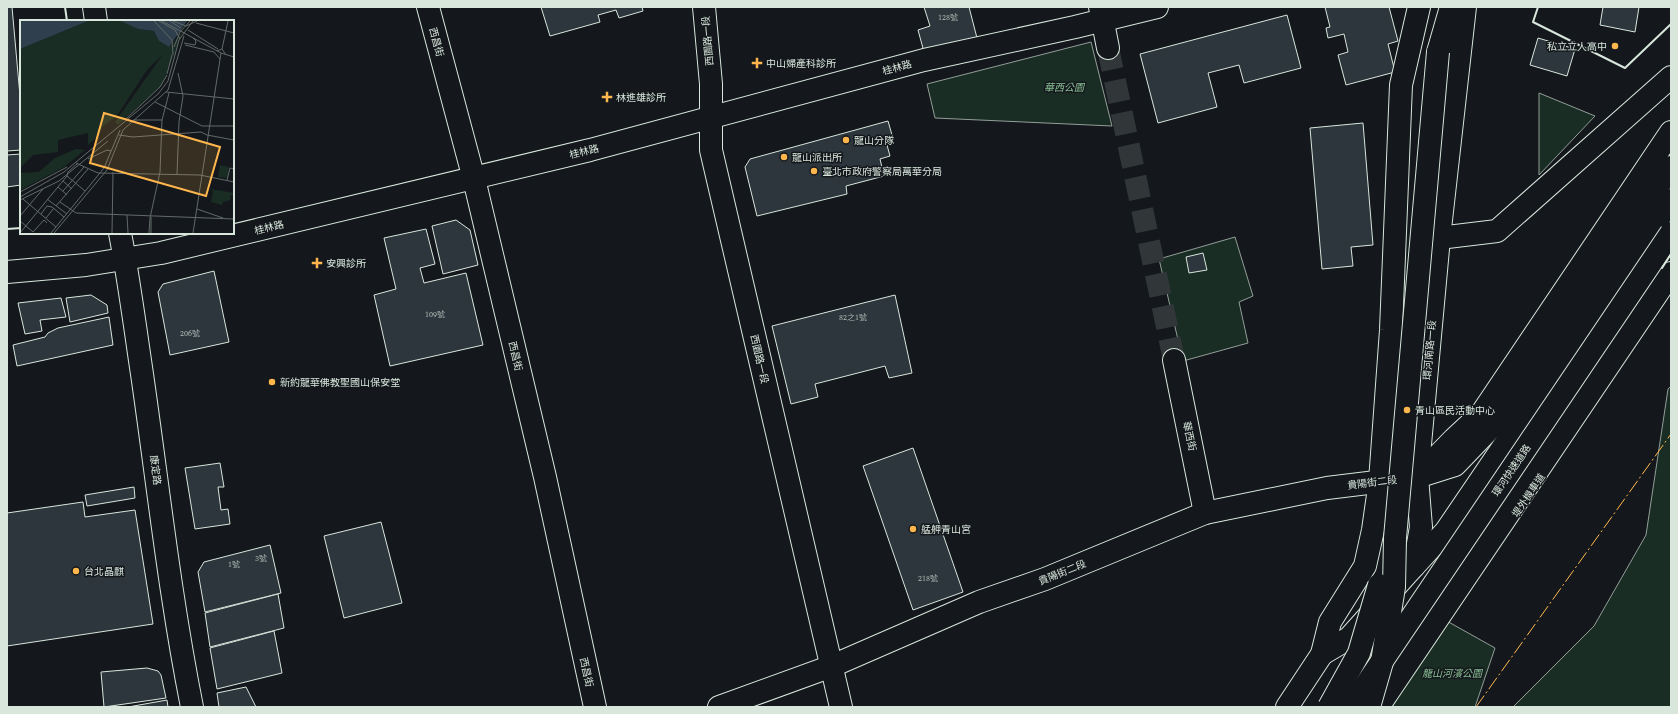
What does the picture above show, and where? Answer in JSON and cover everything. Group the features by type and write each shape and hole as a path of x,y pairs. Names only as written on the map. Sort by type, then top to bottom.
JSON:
{"main road":[{"path":"94,7 96,20"},
{"name":"西昌街","path":"428,7 474,179 545,477 595,707"},
{"name":"西園路一段","path":"704,7 711,84 711,150 841,707"},
{"name":"桂林路","path":"7,272 125,260 161,254 328,212 474,179 712,118 924,60 1101,14 1156,7"},
{"path":"1287,707 1322,654 1330,622 1365,566 1373,530 1380,481 1391,330 1400,85 1419,7"},
{"path":"1369,707 1382,662 1394,587 1395,538 1438,52 1451,7"},
{"name":"環河南路一段","path":"1414,566 1421,527 1417,477 1440,238 1465,7"},
{"path":"1101,14 1108,48"},
{"path":"1440,238 1497,231 1671,77"},
{"path":"1417,477 1482,413 1671,132"},
{"name":"貴陽街二段","path":"719,707 832,666 979,602 1045,579 1206,513 1327,488 1417,477 1455,465 1504,414 1671,167"},
{"path":"1322,654 1349,638 1446,531 1671,200"},
{"name":"康定路","path":"120,234 152,442 182,658 192,707"},
{"name":"環河快速道路","path":"1351,707 1671,234"},
{"path":"1378,707 1671,273"},
{"name":"堤外機車道","path":"1389,707 1506,527 1671,286"},
{"name":"華西街","path":"1174,360 1206,513"},
{"path":"1329,707 1359,653 1395,538"}],"green space":[{"name":"華西公園","path":"1091,42 1112,126 935,118 927,84"},
{"path":"1539,93 1595,116 1539,175"},
{"path":"1235,237 1253,296 1239,302 1248,343 1183,361 1159,259"},
{"path":"1671,386 1671,707 1513,707 1594,626 1646,535 1668,389"},
{"name":"龍山河濱公園","path":"1445,620 1495,648 1475,707 1392,707"}],"building":[{"path":"7,7 12,7 20,96 20,150 7,151"},
{"path":"541,7 642,7 643,11 619,18 616,10 598,15 600,22 550,36"},
{"path":"924,7 969,7 977,38 924,52 918,30 930,26"},
{"path":"1325,7 1389,7 1398,41 1388,44 1395,72 1346,85 1338,55 1348,52 1344,34 1328,38 1326,28 1330,27"},
{"path":"1603,7 1639,7 1635,32 1600,25"},
{"path":"1287,15 1301,68 1244,83 1239,65 1208,73 1217,107 1158,123 1140,54"},
{"path":"1538,38 1575,49 1567,76 1530,65"},
{"name":"臺北市政府警察局萬華分局","path":"888,121 892,135 885,138 890,156 880,159 884,176 846,186 847,194 757,216 745,167 750,159"},
{"path":"1363,123 1373,245 1351,247 1353,266 1322,269 1310,128"},
{"path":"20,154 20,185 7,187 7,155"},
{"path":"456,220 470,230 478,265 443,274 432,226"},
{"path":"426,229 435,264 420,268 424,283 466,273 483,345 390,366 374,295 396,289 384,238"},
{"path":"1203,253 1207,270 1189,273 1186,257"},
{"path":"214,271 229,342 170,355 158,292 163,284"},
{"path":"91,295 107,305 108,313 70,322 66,298"},
{"path":"895,295 912,373 889,378 885,366 815,384 818,397 791,404 772,326"},
{"path":"61,298 66,317 40,320 42,331 25,334 18,303"},
{"path":"109,317 113,345 17,366 13,345 45,337 48,333 58,328"},
{"name":"艋舺青山宮","path":"913,448 963,592 913,610 863,466"},
{"path":"220,463 224,487 218,487 221,510 228,509 230,524 195,529 185,468"},
{"path":"134,487 135,498 87,506 85,495"},
{"name":"台北晶麒","path":"83,502 85,517 135,510 153,624 7,646 7,513"},
{"path":"381,522 402,603 344,618 324,536"},
{"path":"270,545 281,593 205,612 198,572 204,562"},
{"path":"278,594 284,628 210,647 205,613"},
{"path":"274,631 282,673 217,689 210,648"},
{"path":"147,668 158,671 161,675 166,698 104,707 101,672"},
{"path":"246,687 256,707 219,707 217,693"},
{"path":"167,700 168,707 128,707"}],"tunnel":[{"path":"1108,48 1174,360"}],"wall":[{"path":"65,7 67,20"},
{"path":"1538,7 1533,22 1625,68 1671,24"},
{"path":"7,229 20,228"},
{"path":"1662,268 1671,254"}],"power":[{"path":"1476,707 1671,434"}],"place":[{"name":"私立立人高中","path":"1615,46"},
{"name":"中山婦產科診所","path":"757,63"},
{"name":"林進雄診所","path":"607,97"},
{"name":"龍山分隊","path":"846,140"},
{"name":"龍山派出所","path":"784,157"},
{"name":"臺北市政府警察局萬華分局","path":"814,171"},
{"name":"安興診所","path":"317,263"},
{"name":"新約龍華佛教聖國山保安堂","path":"272,382"},
{"name":"青山區民活動中心","path":"1407,410"},
{"name":"艋舺青山宮","path":"913,529"},
{"name":"台北晶麒","path":"76,571"}]}
